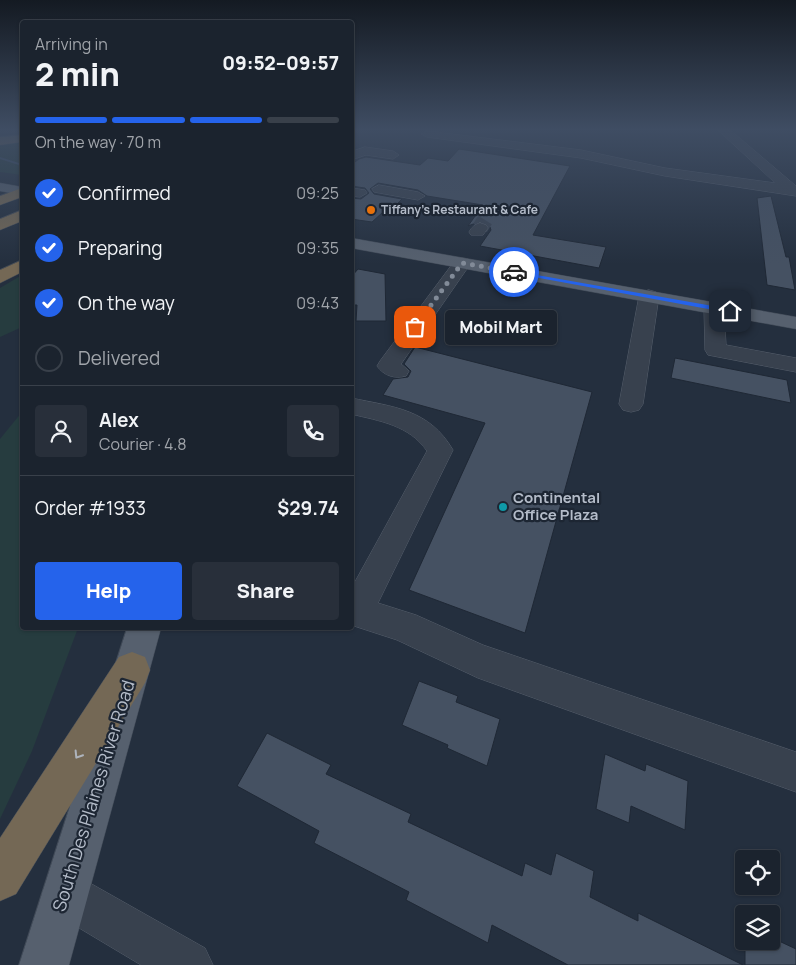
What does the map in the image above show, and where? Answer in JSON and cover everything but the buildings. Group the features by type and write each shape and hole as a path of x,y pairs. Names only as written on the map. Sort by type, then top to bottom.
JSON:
{"highway":[{"path":"6,199 20,192"},
{"path":"0,225 20,216"},
{"path":"0,278 20,266"},
{"path":"0,878 132,670"}],"main road":[{"path":"0,175 20,179"},
{"path":"354,244 796,323"},
{"name":"South Des Plaines River Road","path":"44,965 143,630"}],"street":[{"path":"678,174 795,192"},
{"path":"774,174 795,192"},
{"path":"379,190 418,196"},
{"path":"398,370 388,366 462,263"},
{"path":"631,404 649,296"},
{"path":"714,308 716,350 796,364"},
{"path":"354,407 400,417 427,432 440,450 354,610 404,626 478,661 782,768"},
{"path":"65,894 188,965"}],"green space":[{"path":"20,276 20,328 0,337 0,288"},
{"path":"20,414 20,630 77,630 32,751 0,819 0,439"}],"tunnel":[{"path":"480,228 485,220"}],"way so far":[{"path":"415,327 462,263 514,272"}],"place":[{"name":"Tiffany's Restaurant & Cafe","path":"371,210"},
{"name":"Mobil Mart","path":"415,327"},
{"name":"Continental Office Plaza","path":"503,507"}],"route":[{"path":"514,272 730,311"}]}
